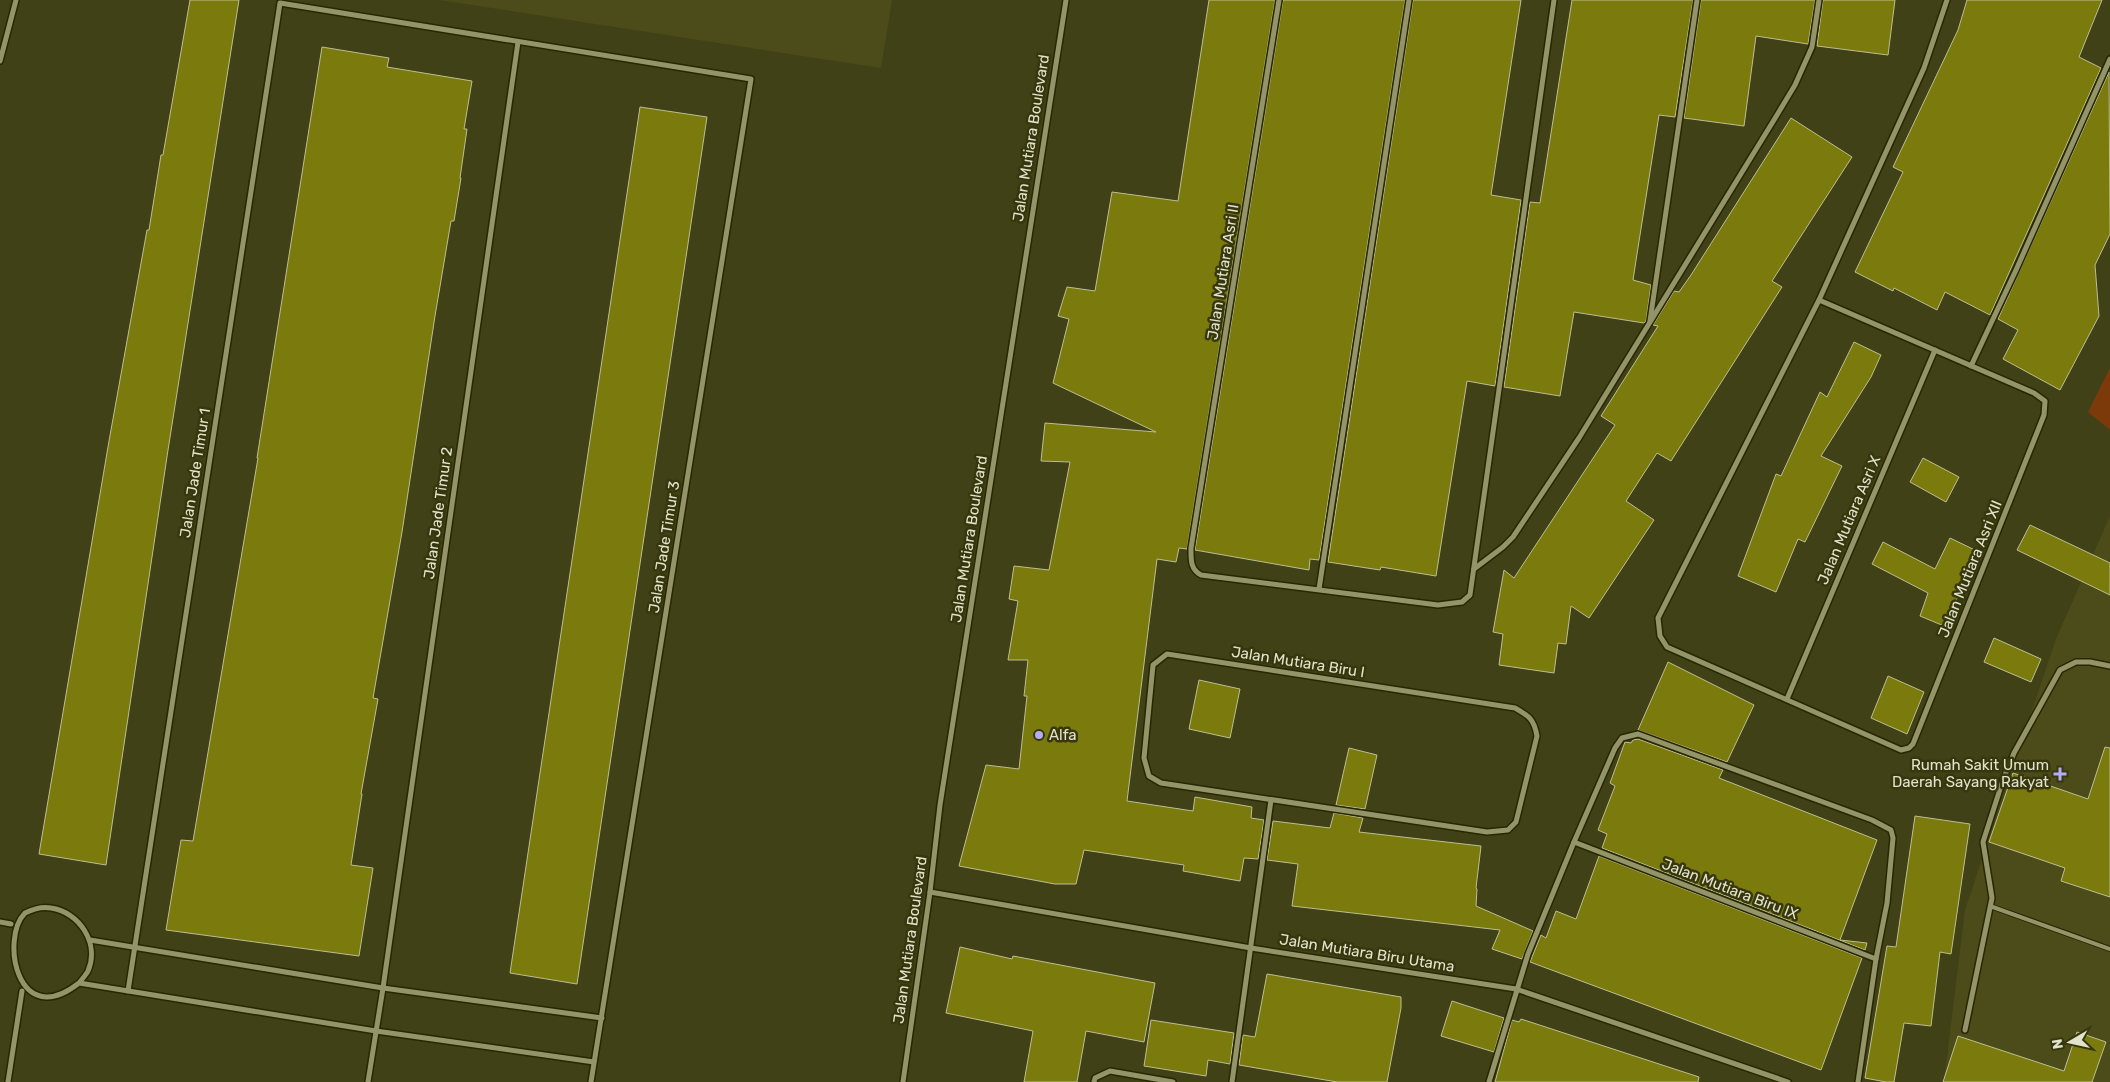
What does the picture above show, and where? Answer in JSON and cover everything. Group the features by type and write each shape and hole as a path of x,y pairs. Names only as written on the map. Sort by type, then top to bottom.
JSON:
{"street":[{"path":"0,61 16,0"},
{"name":"Jalan Mutiara Boulevard","path":"903,1082 930,892 940,805 1066,0"},
{"name":"Jalan Mutiara Asri II","path":"1279,0 1191,548 1192,567 1195,572 1201,575 1438,605 1454,604 1465,600 1470,595 1473,569"},
{"path":"1319,589 1409,0"},
{"path":"1473,569 1554,0"},
{"path":"1650,324 1697,0"},
{"path":"1473,569 1503,547 1513,537 1579,438 1650,324 1795,85 1812,47 1820,0"},
{"path":"1787,699 1667,647 1660,636 1658,618 1819,300 1924,68 1947,0"},
{"name":"Jalan Jade Timur 1","path":"128,991 280,3 518,42"},
{"name":"Jalan Jade Timur 3","path":"518,42 751,79 591,1082"},
{"name":"Jalan Jade Timur 2","path":"368,1082 518,42"},
{"path":"1819,300 1971,366 2110,59"},
{"name":"Jalan Mutiara Asri X","path":"1787,699 1935,350"},
{"name":"Jalan Mutiara Asri XII","path":"1787,699 1901,750 1910,748 1913,744 2044,415 2045,402 2034,393 1971,366"},
{"name":"Jalan Mutiara Biru I","path":"1167,654 1515,708 1530,716 1536,728 1535,748 1516,822 1508,830 1487,832 1271,800 1161,783 1149,776 1144,758 1153,666 1167,654"},
{"path":"1965,1030 1992,898 1984,842 2003,780 2014,754 2060,670 2076,662 2090,662 2110,666"},
{"path":"1489,1082 1528,954 1574,842 1615,748 1622,738 1638,734 1872,820 1887,826 1893,834 1888,903 1876,960 1858,1082"},
{"path":"1232,1082 1271,800"},
{"name":"Jalan Mutiara Biru IX","path":"1574,842 1876,960"},
{"name":"Jalan Mutiara Biru Utama","path":"930,892 1251,948 1516,989 1788,1082"},
{"path":"7,930 21,915 34,909 48,907 62,910 74,917 84,928 90,940 91,955 88,970 79,983 67,993 52,997 36,997 16,986"},
{"path":"0,922 11,924"},
{"path":"90,940 383,988 602,1018"},
{"path":"79,983 376,1031 594,1062"},
{"path":"8,1082 22,991"},
{"path":"1094,1082 1095,1078 1110,1071 1173,1082"}],"lane":[{"path":"1990,906 2110,950"}],"shaded area":[{"path":"440,0 892,0 881,68"},
{"path":"2110,368 2110,430 2088,412"},
{"name":"Rumah Sakit Umum Daerah Sayang Rakyat","path":"2110,516 2110,1082 1944,1082 1965,910 2056,639"}],"building":[{"path":"190,0 239,0 168,450 106,865 39,854 109,441"},
{"path":"1209,0 1275,0 1187,549 1179,548 1176,562 1157,559 1127,801 1193,811 1195,797 1252,807 1251,818 1264,820 1258,859 1244,858 1240,881 1183,871 1184,865 1084,850 1076,884 1055,884 959,866 986,765 1019,769 1027,696 1024,696 1028,660 1008,660 1018,601 1009,599 1014,566 1049,570 1070,462 1041,461 1045,423 1156,432 1053,383 1069,319 1058,316 1067,287 1095,291 1112,192 1178,201"},
{"path":"1283,0 1405,0 1319,560 1310,559 1309,570 1195,550"},
{"path":"1413,0 1521,0 1491,195 1521,200 1495,386 1467,381 1436,576 1381,567 1380,570 1328,562"},
{"path":"1572,0 1693,0 1675,117 1659,115 1633,280 1651,285 1646,321 1644,323 1574,312 1560,396 1504,387 1530,202 1540,203"},
{"path":"1701,0 1815,0 1808,44 1756,36 1744,126 1684,118"},
{"path":"1823,0 1895,0 1888,55 1817,46"},
{"path":"1967,0 2102,0 2079,57 2101,68 1990,315 1945,292 1937,310 1894,288 1893,291 1855,272 1903,172 1893,167 1958,30"},
{"path":"322,47 389,58 387,67 472,81 464,129 467,129 461,178 454,221 451,221 402,532 373,698 378,699 361,794 351,865 373,868 359,956 166,930 181,840 193,841 258,458"},
{"path":"2109,72 2110,234 2095,265 2099,316 2060,390 2003,359 2018,330 1998,319"},
{"path":"640,107 707,117 577,984 510,973"},
{"path":"1791,118 1852,157 1772,281 1782,287 1671,461 1657,453 1626,501 1654,520 1589,618 1571,606 1566,644 1558,643 1554,673 1499,665 1503,634 1493,632 1504,570 1514,578 1615,425 1601,416 1658,326 1653,325 1674,291 1679,292 1691,275"},
{"path":"1854,342 1881,355 1871,377 1821,456 1842,466 1805,542 1798,539 1776,592 1738,576 1776,474 1781,476 1820,392 1827,397"},
{"path":"1923,458 1959,477 1946,502 1910,482"},
{"path":"2030,525 2110,563 2110,595 2017,550"},
{"path":"1950,538 1979,552 1944,626 1920,616 1928,593 1872,564 1883,542 1935,569"},
{"path":"1994,638 2041,659 2031,682 1984,662"},
{"path":"1668,662 1754,705 1727,762 1638,730"},
{"path":"1888,676 1924,692 1907,734 1871,718"},
{"path":"1199,680 1240,689 1230,738 1189,729"},
{"path":"1638,739 1723,770 1719,778 1877,840 1840,940 1867,943 1865,950 1602,848 1607,834 1598,830 1615,786 1610,783 1625,742 1631,743 1633,740"},
{"path":"2105,747 2110,748 2110,897 2061,881 2065,868 1989,842 2013,773 2088,799"},
{"path":"1349,748 1377,755 1365,809 1336,805"},
{"path":"1334,813 1363,818 1359,832 1481,846 1476,906 1533,931 1522,959 1492,949 1500,930 1292,906 1298,864 1267,860 1273,821 1330,828"},
{"path":"1915,816 1970,824 1951,954 1940,952 1931,1026 1904,1023 1894,1082 1886,1082 1865,1078 1887,946 1896,947"},
{"path":"1599,856 1862,958 1821,1070 1530,962 1541,935 1546,938 1556,911 1576,919"},
{"path":"960,947 1012,959 1013,956 1155,983 1144,1042 1086,1031 1077,1082 1024,1082 1033,1031 946,1013"},
{"path":"1267,974 1401,997 1401,1008 1387,1082 1337,1082 1239,1065 1243,1035 1255,1037"},
{"path":"1452,1001 1504,1018 1494,1052 1441,1036"},
{"path":"1521,1019 1699,1077 1698,1082 1495,1082 1512,1020 1519,1022"},
{"path":"1151,1020 1234,1033 1230,1064 1208,1060 1206,1076 1144,1066"},
{"path":"2077,1032 2106,1042 2092,1082 1943,1082 1958,1036 2064,1071"}],"place":[{"name":"Alfa","path":"1039,735"},
{"name":"Rumah Sakit Umum Daerah Sayang Rakyat","path":"2060,774"}]}
